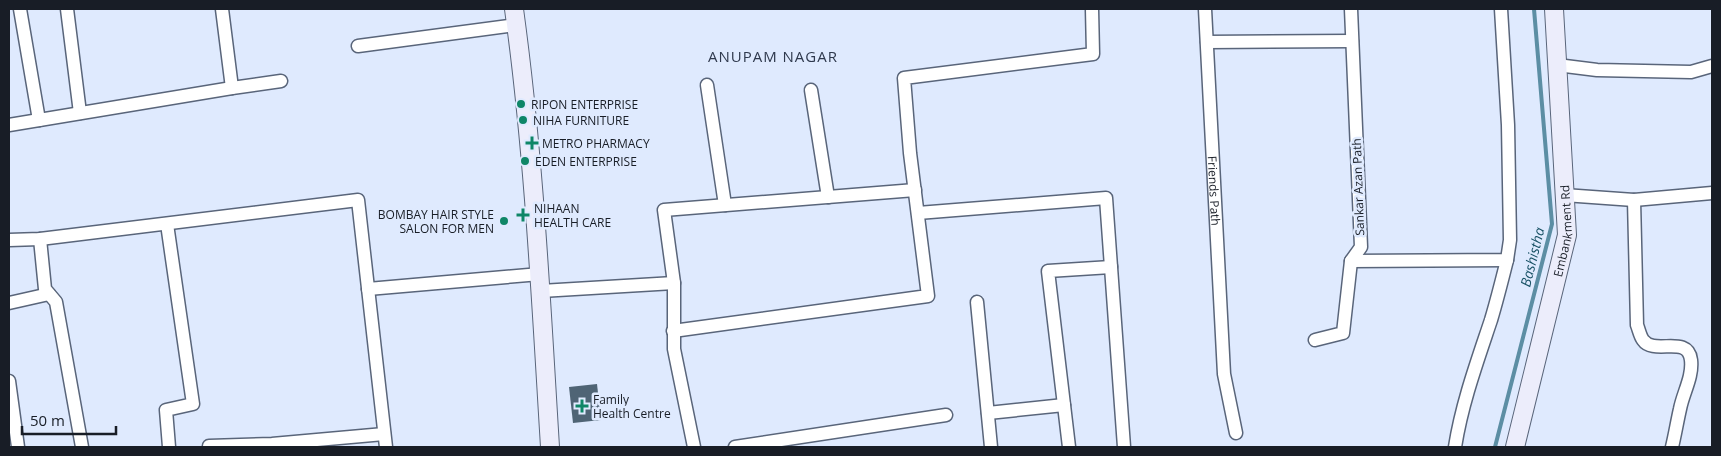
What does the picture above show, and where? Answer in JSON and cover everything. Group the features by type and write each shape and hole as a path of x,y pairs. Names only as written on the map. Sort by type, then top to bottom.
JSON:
{"street":[{"path":"20,9 39,120"},
{"path":"67,9 80,113"},
{"path":"222,9 232,88"},
{"path":"673,332 928,296 910,153 904,78 1093,54 1092,9"},
{"name":"Friends Path","path":"1205,9 1224,374 1236,433"},
{"name":"Sankar Azan Path","path":"1315,340 1343,333 1352,262 1361,247 1351,9"},
{"path":"1455,447 1459,423 1491,319 1507,260 1510,240 1508,135 1501,9"},
{"name":"Embankment Rd","path":"1515,447 1566,236 1554,9"},
{"path":"358,46 515,17 521,61 540,282 550,447"},
{"path":"1207,42 1352,40"},
{"path":"1557,65 1597,70 1691,72 1712,66"},
{"path":"9,125 281,81"},
{"path":"707,85 725,205"},
{"path":"811,90 828,197"},
{"path":"694,447 674,349 674,282 664,210 915,190"},
{"path":"1564,195 1634,200 1712,193"},
{"path":"918,213 1106,198 1124,447"},
{"path":"9,240 40,239 358,200 386,447"},
{"path":"1634,200 1637,325 1643,340 1649,345 1684,348 1691,356 1692,365 1672,447"},
{"path":"167,224 193,404 166,410 169,447"},
{"path":"40,239 45,289 56,302 82,447"},
{"path":"1352,262 1507,260"},
{"path":"1069,447 1048,271 1111,267"},
{"path":"368,289 540,282 674,282"},
{"path":"9,303 50,294"},
{"path":"977,302 991,447"},
{"path":"9,381 18,447"},
{"path":"988,413 1064,405"},
{"path":"735,447 946,415"},
{"path":"209,447 272,444 384,434"}],"building":[{"path":"597,384 601,420 573,423 569,387"}],"waterway":[{"name":"Bashistha","path":"1495,447 1552,224 1534,9"}],"place":[{"name":"RIPON ENTERPRISE","path":"521,104"},
{"name":"NIHA FURNITURE","path":"523,120"},
{"name":"METRO PHARMACY","path":"532,143"},
{"name":"EDEN ENTERPRISE","path":"525,161"},
{"name":"NIHAAN HEALTH CARE","path":"523,215"},
{"name":"BOMBAY HAIR STYLE SALON FOR MEN","path":"504,221"},
{"name":"Family Health Centre","path":"582,406"}],"district":[{"name":"ANUPAM NAGAR","path":"773,56"}]}
